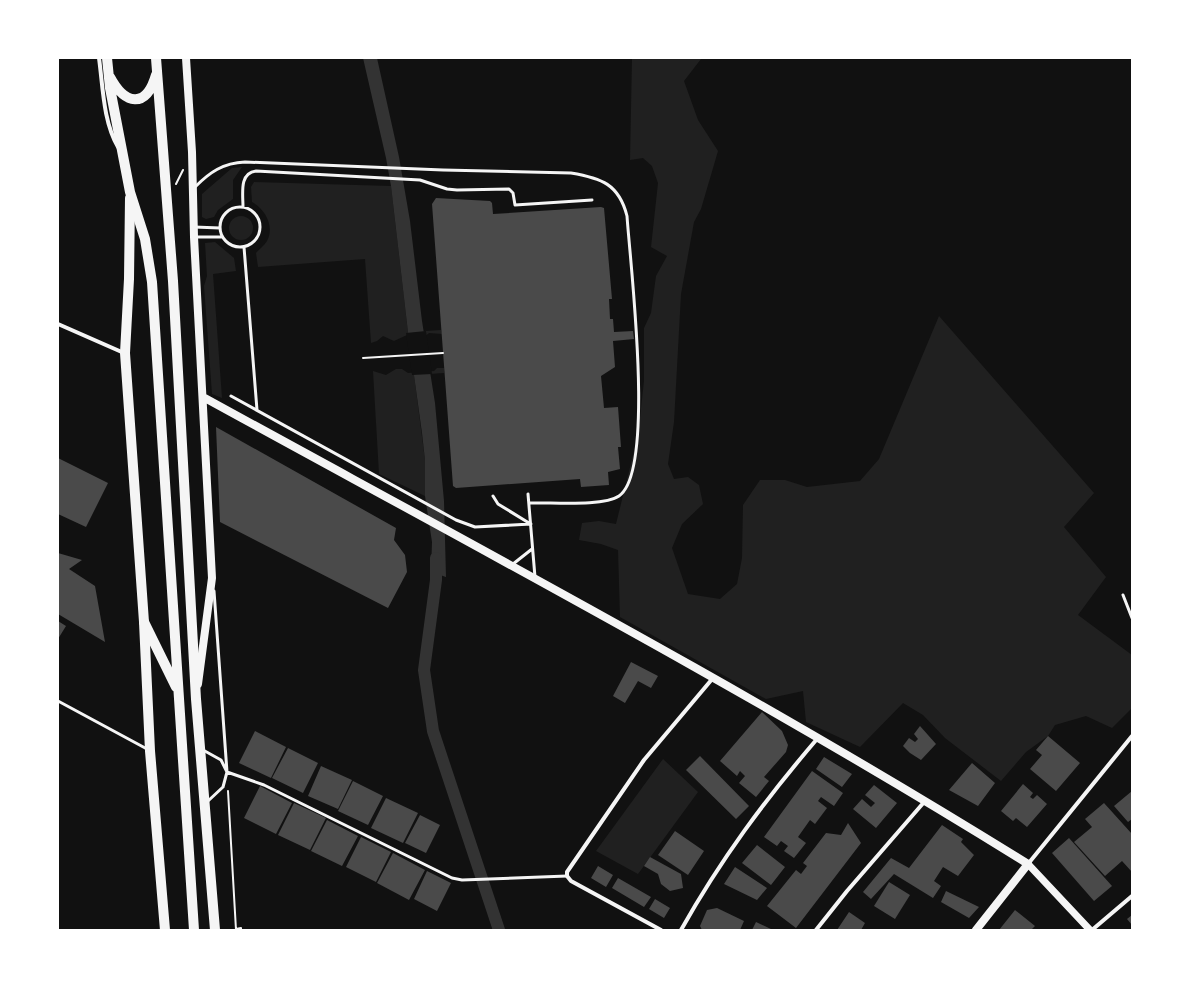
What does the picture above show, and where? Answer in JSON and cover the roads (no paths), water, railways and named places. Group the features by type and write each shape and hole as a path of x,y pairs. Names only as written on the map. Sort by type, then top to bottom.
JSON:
{"main road":[{"path":"107,58 130,192 145,239 152,282 157,338 194,930"},
{"path":"156,58 173,281 196,699 215,930"},
{"path":"186,58 192,152 191,178 193,226 212,578 196,699"},
{"path":"109,74 121,93 132,100 137,100 149,92 157,71"},
{"path":"130,192 129,279 125,353 144,622 150,751 165,930"},
{"path":"203,397 448,532 535,577 926,800 1028,864 976,930"},
{"path":"144,622 178,690"}],"street":[{"path":"99,58 109,130 125,160"},
{"path":"58,324 125,353"},
{"path":"661,930 571,881 567,876 568,869 644,760 712,678"},
{"path":"1132,736 1028,864 1091,930 1132,896"},
{"path":"681,930 702,892 744,828 817,739"},
{"path":"816,930 846,891 926,800"}],"lane":[{"path":"192,190 213,171 234,163 571,173 588,176 614,189 623,201 627,216 639,391 638,433 632,477 627,488 620,496 612,501 529,503"},
{"path":"243,208 244,179 252,172 424,180 438,187 457,190 509,189 512,193 514,205 592,200"},
{"path":"234,208 243,208 250,210 256,215 260,223 260,231 257,238 252,244 244,247 232,245 222,236 220,228 226,213 234,208"},
{"path":"193,226 220,228"},
{"path":"194,237 222,236"},
{"path":"244,247 257,410"},
{"path":"231,396 456,520 475,527 531,524"},
{"path":"528,494 535,577"},
{"path":"494,496 498,504 531,524"},
{"path":"512,565 532,549"},
{"path":"205,804 223,787 228,772 212,578"},
{"path":"1122,595 1132,618"},
{"path":"58,701 150,751"},
{"path":"200,749 221,760 228,772 264,785 444,875 462,880 567,876"}],"waterway":[{"path":"436,558 436,580 424,670 433,731 499,930"}]}
